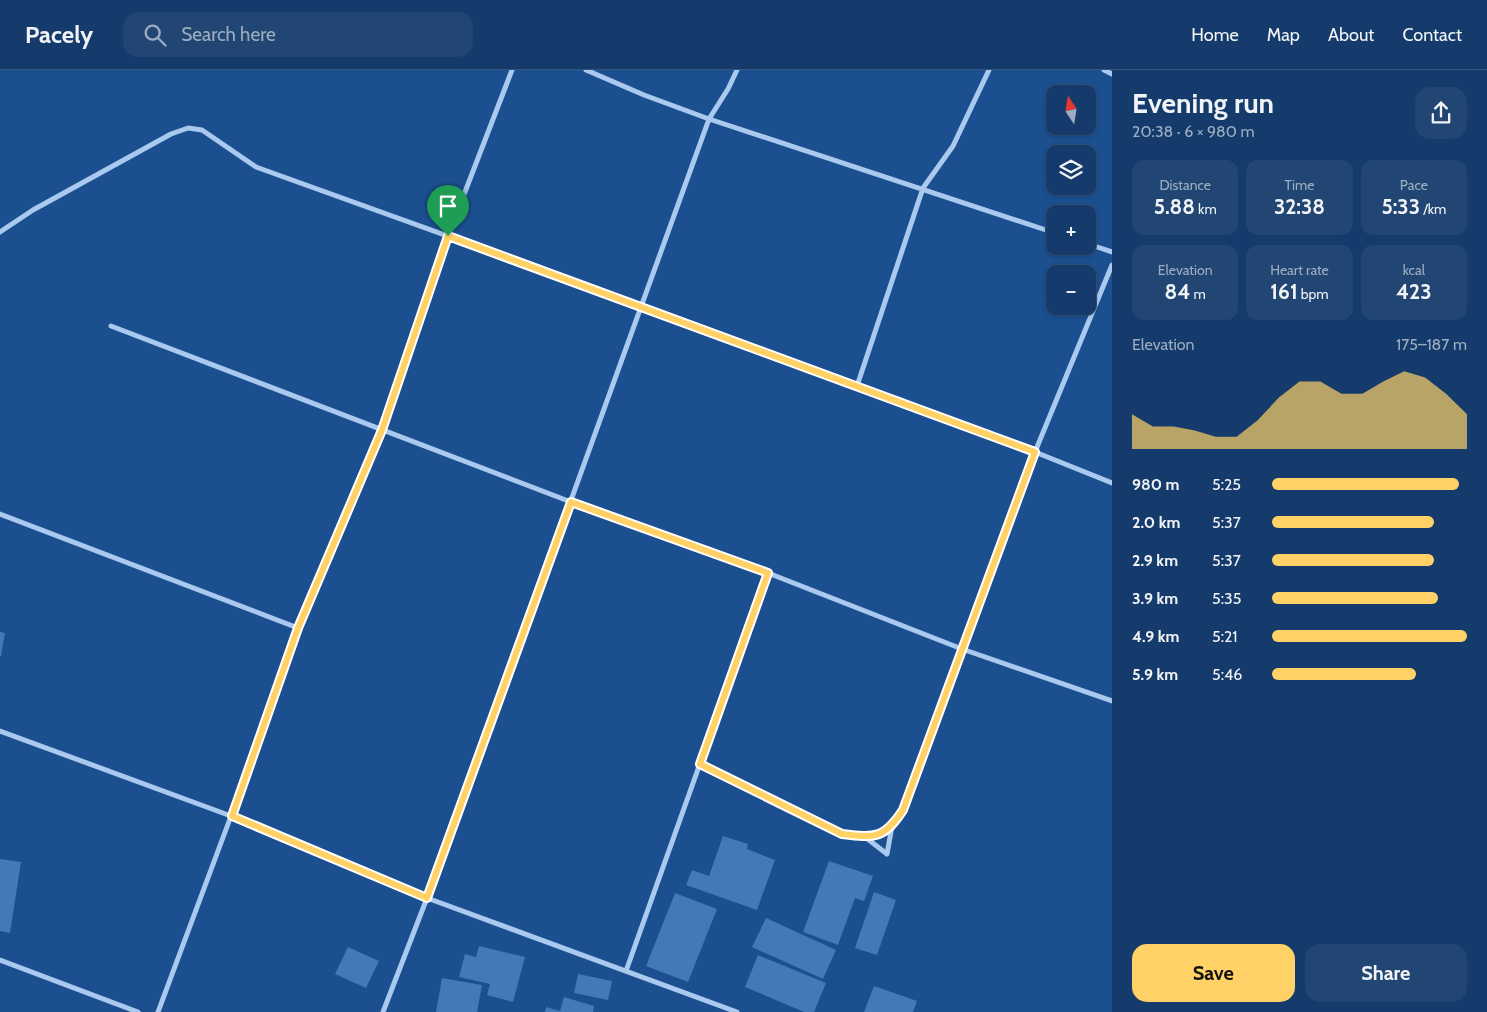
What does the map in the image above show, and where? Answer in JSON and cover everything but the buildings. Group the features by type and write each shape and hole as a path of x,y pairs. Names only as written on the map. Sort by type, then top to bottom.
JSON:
{"street":[{"path":"158,1012 232,816 298,628 382,430 448,236 512,70"},
{"path":"586,70 644,95 709,119 1046,230"},
{"path":"383,1012 427,898 709,119 728,90 737,70"},
{"path":"857,386 923,188 953,146 989,70"},
{"path":"1104,70 1112,74"},
{"path":"0,232 33,210 171,134 188,128 202,130 256,167 642,306 1035,452 1112,483"},
{"path":"1096,247 1112,252"},
{"path":"700,764 842,834 865,837 880,834 892,826 903,810 1035,452 1112,264"},
{"path":"111,326 571,502 768,573 962,649 1112,701"},
{"path":"0,514 298,628"},
{"path":"626,971 768,573"},
{"path":"0,731 232,816 427,898 737,1012"},
{"path":"865,837 887,854 892,826"},
{"path":"0,960 138,1012"}],"route":[{"path":"448,236 1035,452 903,810 892,826 880,834 865,837 842,834 700,764 768,573 571,502 427,898 232,816 298,628 382,430 448,236"}]}
